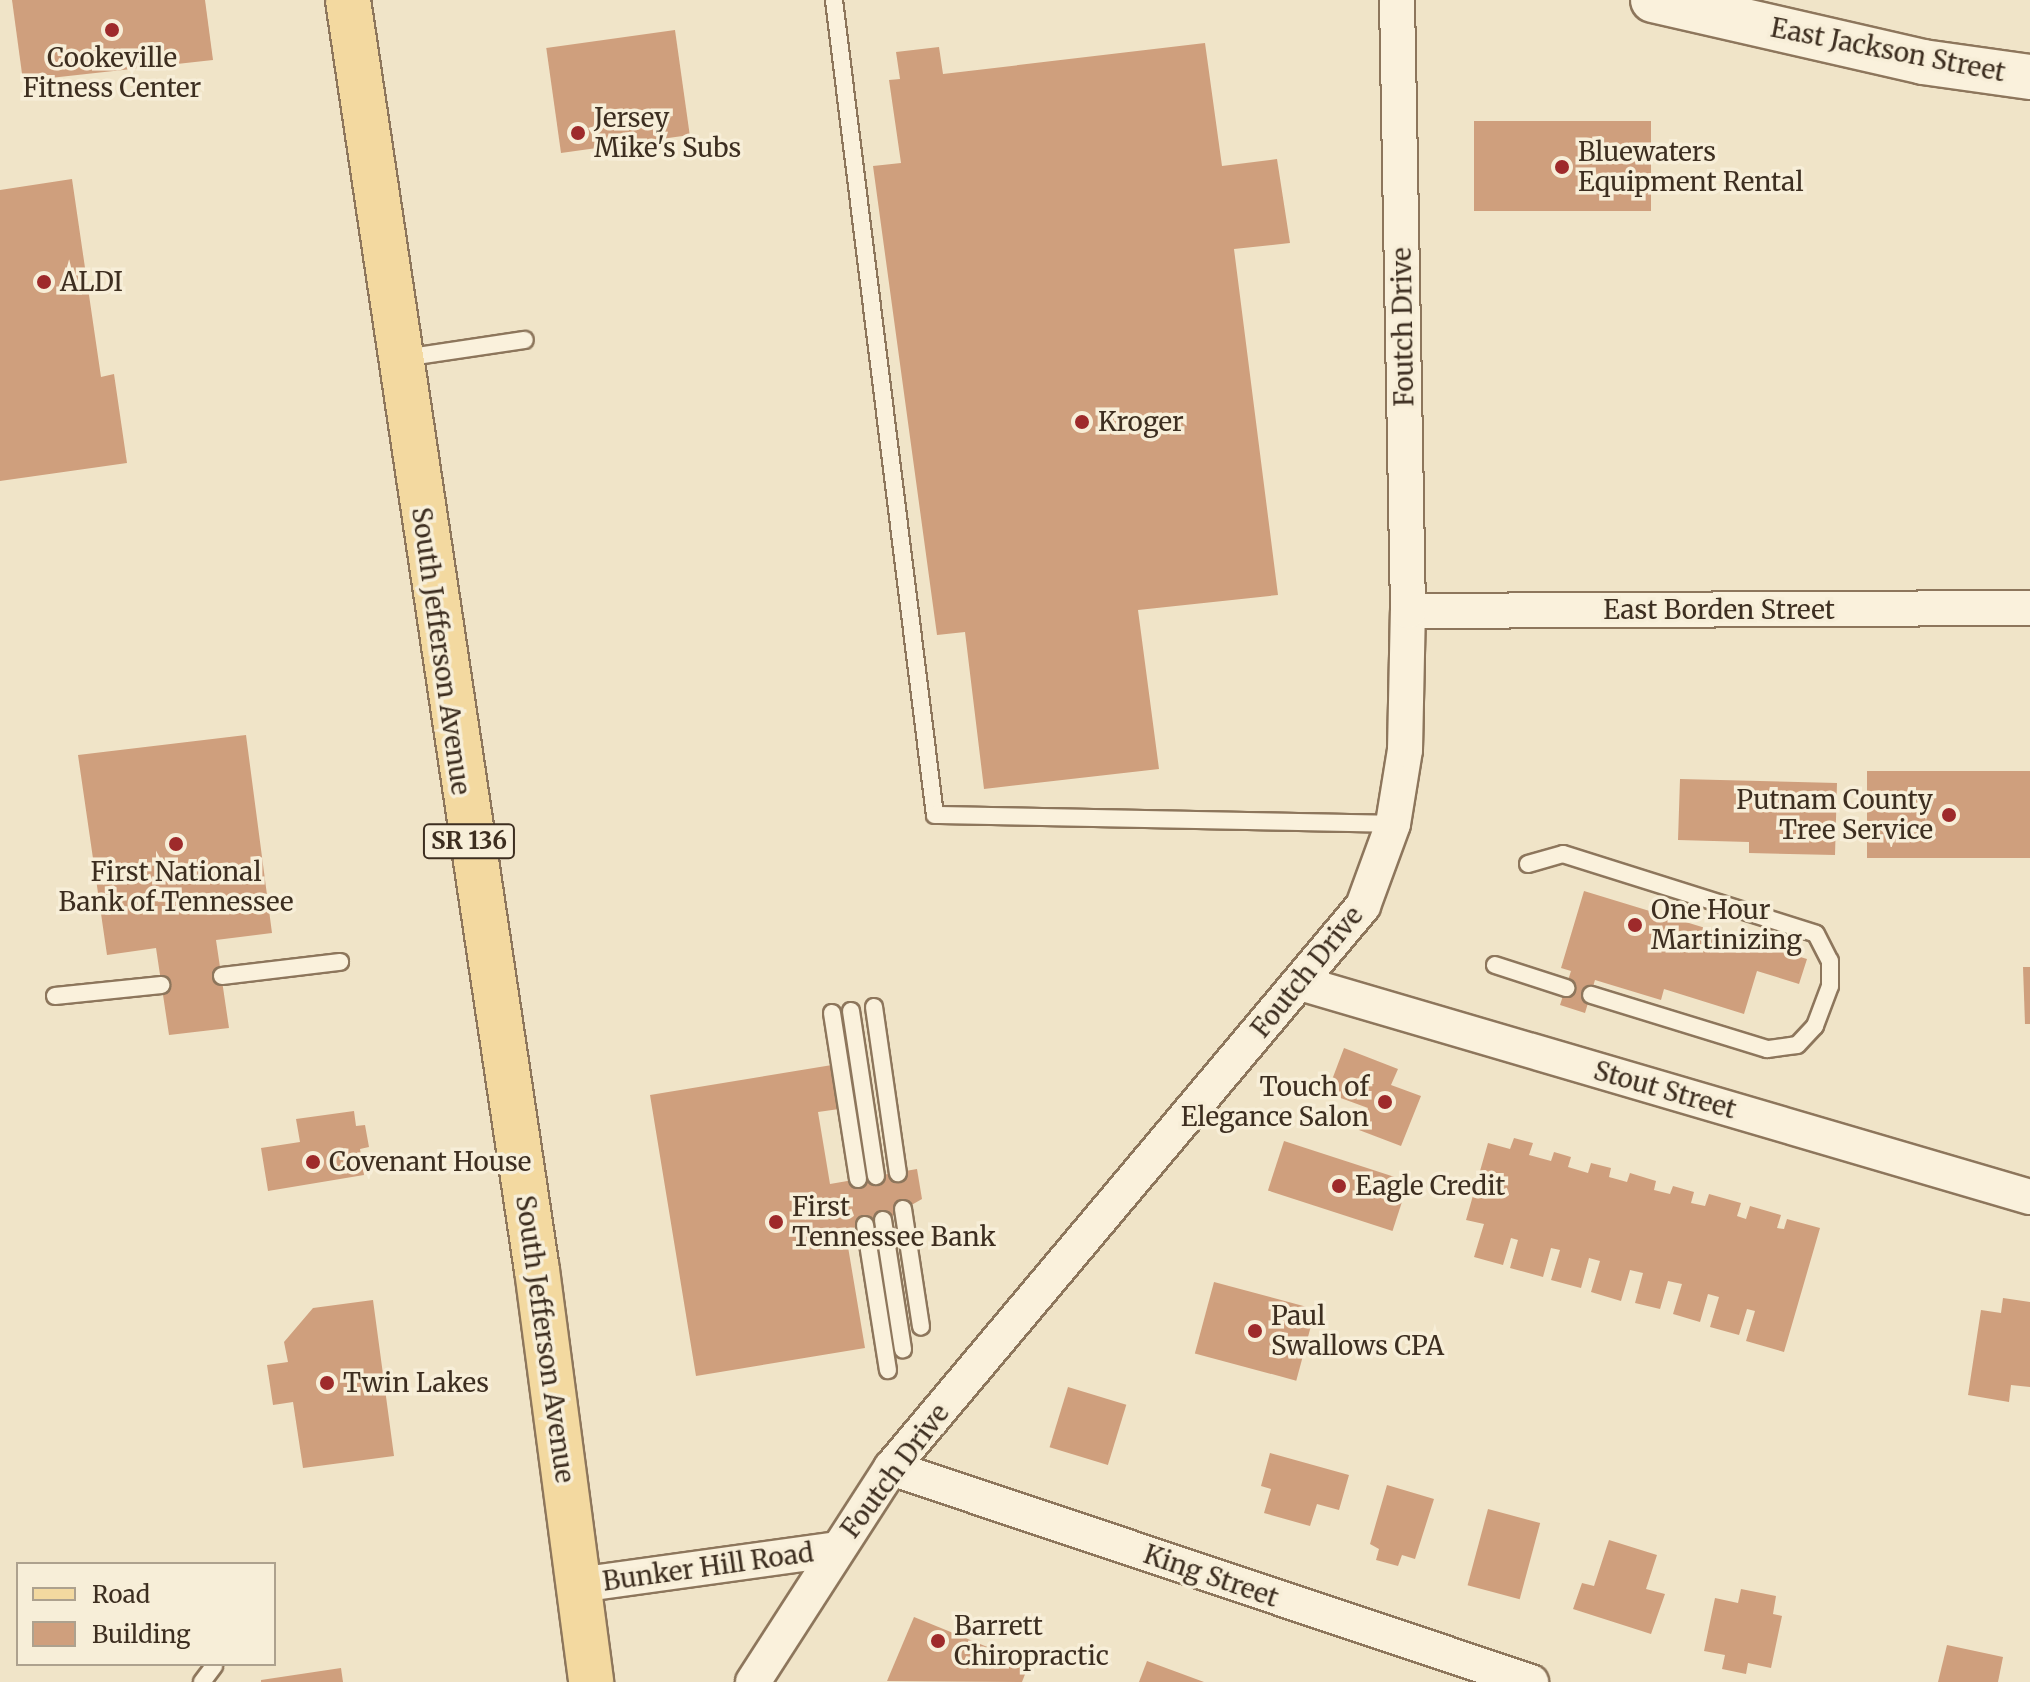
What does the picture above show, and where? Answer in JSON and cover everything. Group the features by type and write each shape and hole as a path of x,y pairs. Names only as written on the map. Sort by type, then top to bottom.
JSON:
{"main road":[{"name":"South Jefferson Avenue","path":"348,0 591,1682"}],"street":[{"name":"Foutch Drive","path":"753,1682 891,1468 1363,906 1393,824 1405,750 1408,611 1397,0"},
{"name":"East Jackson Street","path":"1653,0 1923,62 2030,77"},
{"name":"East Borden Street","path":"1408,611 2030,608"},
{"name":"Stout Street","path":"1300,983 2030,1197"},
{"name":"King Street","path":"891,1468 1462,1671 1531,1682"},
{"name":"Bunker Hill Road","path":"578,1585 837,1549"}],"lane":[{"path":"834,0 935,815 1393,824"},
{"path":"399,358 525,340"},
{"path":"1528,864 1563,854 1816,934 1830,961 1830,986 1815,1026 1797,1045 1767,1049 1591,995"},
{"path":"222,976 340,962"},
{"path":"1495,965 1566,988"},
{"path":"55,996 161,985"},
{"path":"874,1007 898,1173"},
{"path":"851,1011 876,1176"},
{"path":"832,1013 858,1179"},
{"path":"903,1209 921,1327"},
{"path":"883,1220 903,1349"},
{"path":"865,1225 888,1370"},
{"path":"202,1682 214,1666"}],"building":[{"name":"Cookeville Fitness Center","path":"12,0 205,0 213,60 23,81"},
{"path":"675,30 690,135 561,153 546,48"},
{"name":"Kroger","path":"1205,43 1222,166 1277,159 1290,243 1234,249 1278,595 1138,610 1159,769 984,789 965,632 937,635 873,166 901,163 889,80 900,79 896,52 939,47 943,74"},
{"name":"Bluewaters Equipment Rental","path":"1474,121 1651,121 1651,211 1474,211"},
{"name":"ALDI","path":"72,179 101,377 114,374 127,463 0,481 0,190"},
{"name":"First National Bank of Tennessee","path":"246,735 272,933 216,940 229,1028 169,1035 156,948 107,955 78,755"},
{"name":"Putnam County Tree Service","path":"1867,771 2030,771 2030,858 1867,858"},
{"path":"1680,779 1837,783 1835,855 1749,853 1749,842 1678,840"},
{"name":"One Hour Martinizing","path":"1584,891 1807,959 1799,984 1757,971 1744,1014 1664,989 1661,1000 1595,980 1585,1013 1560,1005 1571,971 1561,968"},
{"path":"2023,967 2030,967 2030,1024 2025,1024"},
{"name":"Touch of Elegance Salon","path":"1344,1048 1398,1069 1391,1085 1421,1096 1401,1146 1359,1130 1368,1108 1327,1093"},
{"name":"First Tennessee Bank","path":"832,1065 839,1109 818,1112 830,1184 917,1169 922,1199 878,1224 845,1229 865,1348 696,1376 650,1095"},
{"name":"Covenant House","path":"354,1111 356,1126 365,1125 369,1147 360,1149 364,1175 268,1191 261,1148 300,1142 296,1119"},
{"path":"1514,1138 1533,1143 1529,1155 1551,1161 1554,1152 1571,1157 1568,1167 1588,1173 1591,1163 1611,1168 1609,1177 1627,1182 1630,1173 1656,1181 1654,1190 1670,1194 1673,1186 1694,1192 1691,1203 1705,1206 1709,1194 1741,1203 1737,1216 1746,1219 1750,1206 1781,1215 1777,1228 1784,1229 1787,1219 1820,1228 1784,1352 1746,1341 1755,1311 1747,1309 1739,1335 1710,1327 1719,1297 1708,1294 1700,1322 1673,1314 1682,1284 1668,1281 1660,1309 1635,1303 1643,1273 1630,1270 1621,1301 1591,1292 1600,1261 1589,1258 1581,1288 1551,1280 1560,1250 1551,1248 1543,1277 1510,1268 1518,1240 1511,1238 1503,1265 1474,1257 1484,1224 1466,1220 1488,1143 1510,1149"},
{"name":"Eagle Credit","path":"1284,1141 1409,1181 1393,1231 1268,1190"},
{"name":"Paul Swallows CPA","path":"1214,1282 1315,1309 1296,1381 1195,1353"},
{"path":"2003,1298 2030,1302 2030,1387 2011,1385 2009,1402 1968,1395 1981,1310 2001,1313"},
{"name":"Twin Lakes","path":"373,1300 394,1456 303,1468 293,1402 273,1405 267,1365 288,1362 284,1342 313,1308"},
{"path":"1068,1387 1126,1405 1108,1465 1050,1447"},
{"path":"1270,1453 1349,1475 1339,1510 1317,1504 1310,1526 1264,1513 1271,1489 1261,1486"},
{"path":"1387,1485 1434,1499 1415,1559 1402,1555 1398,1566 1376,1560 1379,1549 1370,1544"},
{"path":"1488,1509 1540,1523 1520,1599 1468,1585"},
{"path":"1609,1540 1657,1555 1646,1589 1665,1594 1651,1634 1573,1609 1582,1583 1594,1586"},
{"path":"1741,1589 1776,1596 1773,1614 1782,1616 1771,1668 1748,1663 1746,1674 1722,1669 1725,1655 1704,1651 1715,1598 1738,1603"},
{"name":"Barrett Chiropractic","path":"914,1617 1029,1664 1022,1682 887,1681"},
{"path":"1947,1645 2003,1657 1998,1682 1938,1682"},
{"path":"1147,1661 1204,1682 1139,1682"},
{"path":"341,1668 343,1682 261,1682 261,1680"}],"place":[{"name":"Cookeville Fitness Center","path":"112,30"},
{"name":"Jersey Mike's Subs","path":"578,133"},
{"name":"Bluewaters Equipment Rental","path":"1562,167"},
{"name":"ALDI","path":"44,282"},
{"name":"Kroger","path":"1082,422"},
{"name":"Putnam County Tree Service","path":"1949,815"},
{"name":"First National Bank of Tennessee","path":"176,844"},
{"name":"One Hour Martinizing","path":"1635,925"},
{"name":"Touch of Elegance Salon","path":"1385,1102"},
{"name":"Covenant House","path":"313,1162"},
{"name":"Eagle Credit","path":"1339,1186"},
{"name":"First Tennessee Bank","path":"776,1222"},
{"name":"Paul Swallows CPA","path":"1255,1331"},
{"name":"Twin Lakes","path":"327,1383"},
{"name":"Barrett Chiropractic","path":"938,1641"}]}
